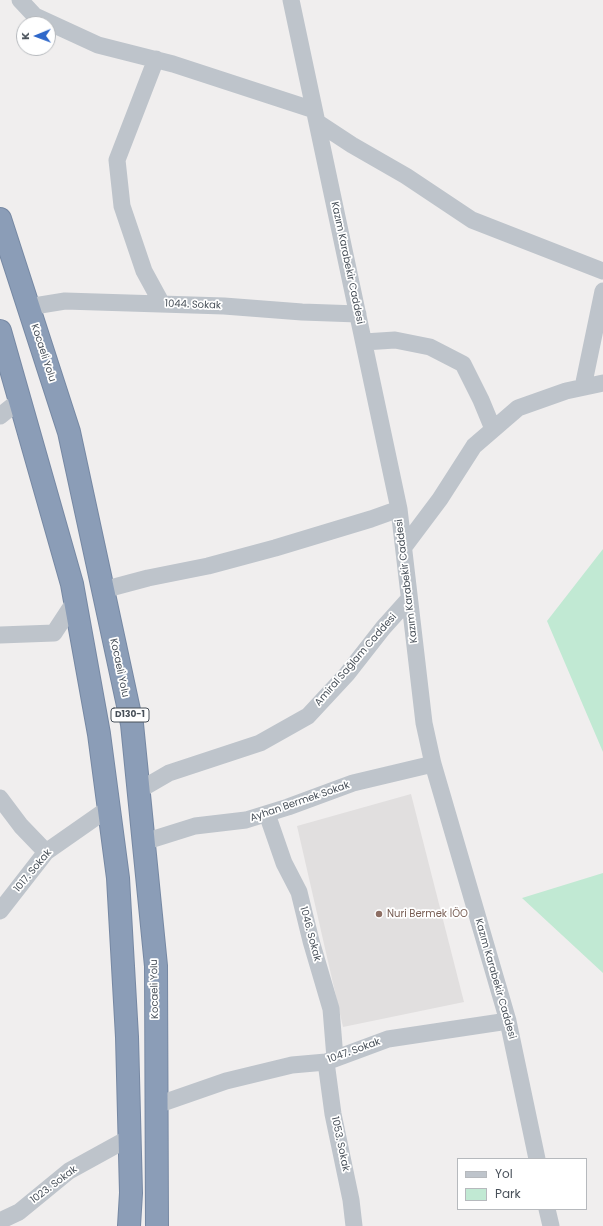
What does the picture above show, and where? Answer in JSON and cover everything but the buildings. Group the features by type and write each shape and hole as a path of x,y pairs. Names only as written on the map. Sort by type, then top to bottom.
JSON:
{"highway":[{"name":"Kocaeli̇ Yolu","path":"0,219 69,432 132,724 156,966 157,1226"},
{"name":"D130-1","path":"0,331 72,584 99,734 118,878 127,1037 130,1193 129,1226"}],"street":[{"path":"20,0 35,16 98,45 173,64 315,116 352,145 406,176 472,220 603,271"},
{"name":"Kazım Karabekir Caddesi","path":"291,0 399,509 424,723 433,764 508,1020 537,1158"},
{"path":"156,59 117,160 122,206 144,271 162,304"},
{"path":"583,387 603,291"},
{"name":"1044. Sokak","path":"28,307 65,302 162,304 358,314"},
{"path":"364,342 395,340 430,347 463,364 493,429"},
{"path":"404,546 440,498 474,446 518,408 566,390 603,383"},
{"path":"0,416 20,400"},
{"path":"103,590 148,578 208,566 275,548 399,509"},
{"name":"Amiral Sağlam Caddesi","path":"138,791 169,773 260,742 308,716 347,674 383,628 409,599"},
{"path":"0,635 54,633 75,601"},
{"name":"Ayhan Bermek Sokak","path":"144,842 195,826 246,820 288,807 353,783 433,764"},
{"path":"0,798 21,826 46,852"},
{"name":"1017. Sokak","path":"0,911 46,852 109,808"},
{"name":"1046. Sokak","path":"267,814 284,863 299,892 311,941 331,1009 331,1060"},
{"name":"1047. Sokak","path":"156,1105 226,1081 292,1065 331,1060 388,1039 508,1020"},
{"name":"1053. Sokak","path":"331,1060 333,1114 351,1200 354,1226"},
{"name":"1023. Sokak","path":"0,1221 19,1212 69,1171 129,1138"},
{"path":"547,1210 551,1226"}],"shaded area":[{"name":"Nuri Bermek İÖO","path":"411,794 464,1002 343,1027 297,826"}],"green space":[{"path":"603,549 603,752 547,621"},
{"path":"603,873 603,973 522,898"}],"place":[{"name":"Nuri Bermek İÖO","path":"379,914"}]}
